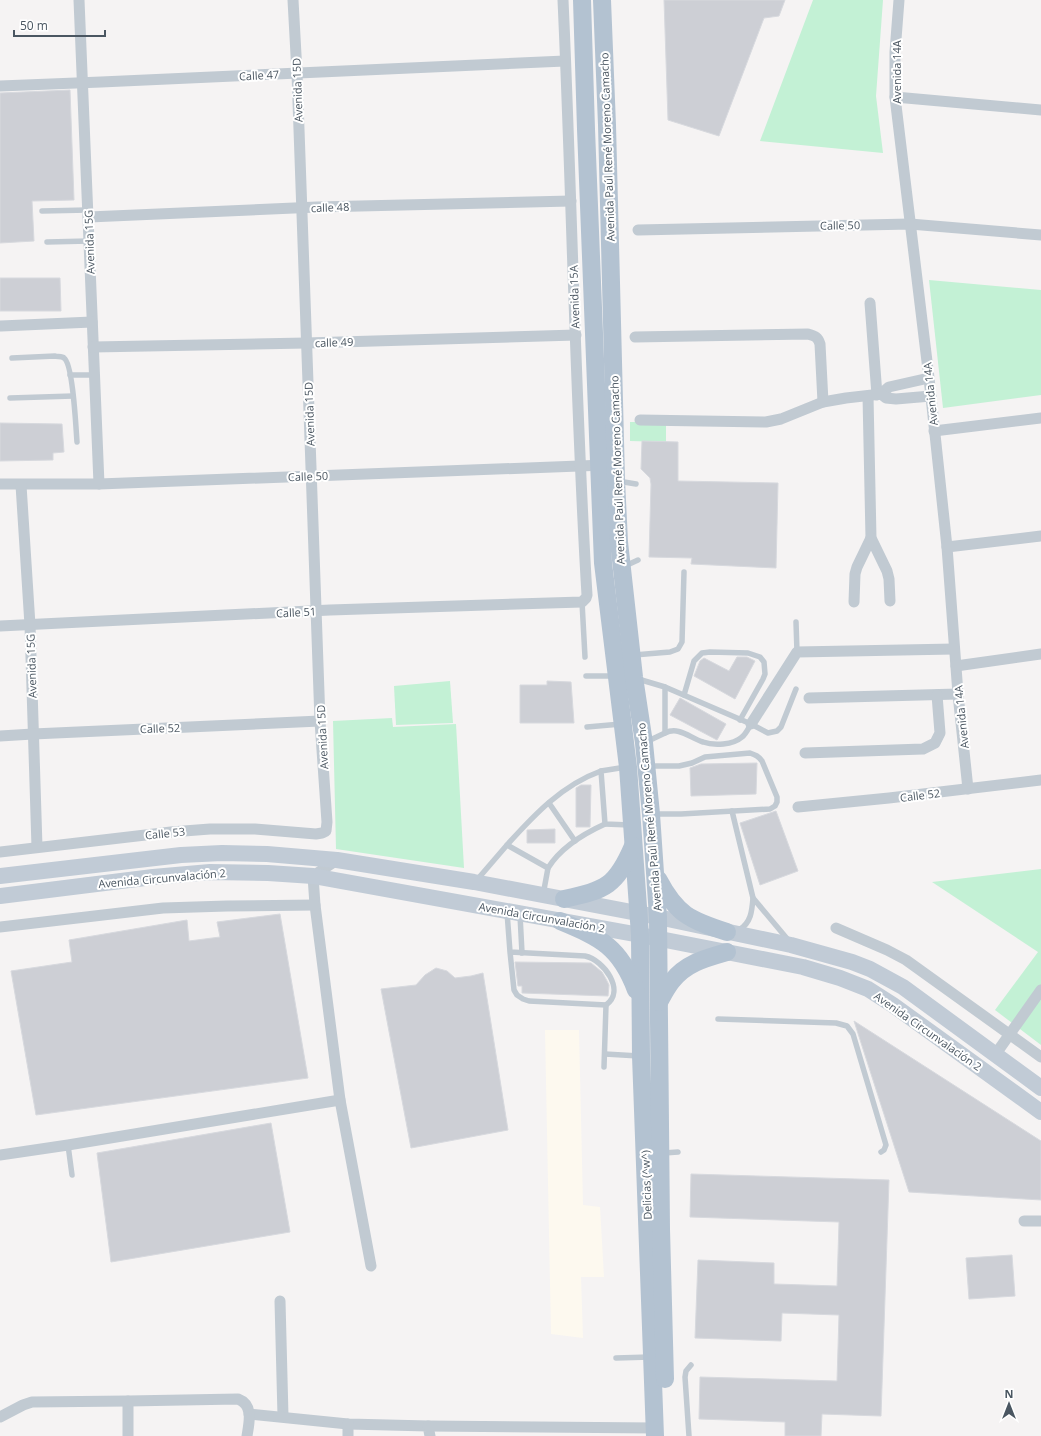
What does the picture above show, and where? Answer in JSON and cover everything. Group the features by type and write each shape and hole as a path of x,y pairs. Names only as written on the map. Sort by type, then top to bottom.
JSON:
{"main road":[{"name":"Avenida Paúl René Moreno Camacho","path":"582,0 586,129 610,470 632,655 626,677 623,724 633,825 640,935"},
{"name":"Avenida Paúl René Moreno Camacho","path":"602,0 607,125 610,470 603,563 626,677 644,743 651,814 659,939"},
{"path":"564,899 591,893 606,886 618,875 634,843"},
{"name":"Avenida Circunvalación 2","path":"0,876 155,857 203,854 267,854 337,860 474,882 791,944 852,962 886,977 903,987 1041,1088"},
{"name":"Avenida Circunvalación 2","path":"0,896 153,877 210,872 268,873 313,876 640,935 803,967 840,978 868,989 893,1004 1041,1112"},
{"path":"655,873 667,897 681,911 700,924 731,932"},
{"path":"560,921 590,934 612,949 629,971 639,998"},
{"name":"Delicias (^w^)","path":"640,935 639,998 652,1357 659,1433"},
{"name":"Delicias (^w^)","path":"659,939 659,1002 670,1153 661,1228 659,1433"},
{"path":"659,1002 672,981 684,969 704,959 727,952"}],"street":[{"name":"Avenida 15G","path":"79,0 99,484"},
{"name":"Avenida 15D","path":"292,0 297,73 320,721 327,827"},
{"name":"Avenida 15A","path":"563,0 585,598"},
{"name":"Avenida 14A","path":"899,0 895,52 895,97 929,378 947,547 954,649 968,789"},
{"name":"Calle 47","path":"0,86 565,61"},
{"path":"895,97 1041,110"},
{"name":"calle 48","path":"88,214 571,201"},
{"name":"Calle 50","path":"638,230 910,224 1041,235"},
{"path":"870,303 875,395 872,538 887,571 890,601"},
{"path":"1,326 92,322"},
{"name":"calle 49","path":"93,347 306,343 576,335"},
{"path":"635,337 814,335 817,337 820,344 823,402"},
{"path":"875,395 889,387 929,378"},
{"path":"640,420 766,422 781,419 823,402 846,398 875,395 896,399 931,396"},
{"path":"934,431 1041,418"},
{"name":"Calle 50","path":"0,484 99,484 579,466 610,470"},
{"name":"Avenida 15G","path":"21,485 30,626 37,847"},
{"path":"947,547 1041,536"},
{"path":"854,602 855,574 872,538"},
{"name":"Calle 51","path":"0,626 30,626 317,610 585,598"},
{"path":"751,724 797,652 954,649"},
{"path":"956,666 1041,654"},
{"path":"809,698 958,694"},
{"path":"805,753 923,750 935,744 940,733 937,695"},
{"name":"Calle 52","path":"0,736 320,721"},
{"name":"Calle 52","path":"798,807 1041,780"},
{"name":"Calle 53","path":"0,852 171,832 210,829 255,829 316,834 326,831 327,827"},
{"path":"337,860 313,876 315,905 340,1100 371,1266"},
{"path":"0,927 163,908 315,905"},
{"path":"836,928 906,960 1041,1056"},
{"path":"995,1055 1041,990"},
{"path":"0,1156 340,1100"},
{"path":"1024,1221 1041,1221"},
{"path":"280,1301 283,1416"},
{"path":"0,1417 23,1404 32,1402 128,1402 238,1399 248,1407 249,1414 246,1436"},
{"path":"128,1402 128,1436"},
{"path":"249,1414 283,1416 348,1424 429,1431 659,1433"},
{"path":"348,1424 348,1436"}],"lane":[{"path":"42,211 88,214"},
{"path":"47,242 89,241"},
{"path":"12,358 62,357 66,360 73,396 77,442"},
{"path":"70,375 94,375"},
{"path":"10,398 73,396"},
{"path":"610,470 636,484"},
{"path":"621,567 638,560"},
{"path":"632,655 670,652 678,649 682,642 684,572"},
{"path":"585,598 585,657"},
{"path":"796,622 797,652"},
{"path":"684,695 694,661 702,653 748,653 755,655 764,662 764,679 740,720"},
{"path":"586,676 626,677 665,688 751,724 768,733 777,731 781,727 796,689"},
{"path":"665,688 665,733"},
{"path":"587,727 623,724"},
{"path":"644,743 669,730 680,731 708,744 730,743 740,739 751,724"},
{"path":"646,766 678,766 692,763 705,757 750,753 759,756 762,760 777,797 775,806 770,809 732,812 651,814"},
{"path":"474,882 528,822 571,785 601,771 628,767"},
{"path":"601,771 605,824"},
{"path":"549,803 575,841"},
{"path":"731,932 744,927 748,922 751,914 753,898 732,812"},
{"path":"543,895 548,868 554,858 575,841 588,832 605,824 616,823 633,825"},
{"path":"507,845 548,868"},
{"path":"753,898 791,944"},
{"path":"513,912 510,952 514,990 517,995 522,999 606,1005"},
{"path":"513,912 522,953"},
{"path":"510,952 585,956 597,961 606,971 612,982 614,991 613,998 606,1005 604,1067"},
{"path":"718,1019 836,1023 847,1026 853,1034 886,1145 884,1150 881,1152"},
{"path":"605,1054 641,1056"},
{"path":"68,1145 72,1175"},
{"path":"616,1358 652,1357"},
{"path":"689,1436 686,1371 691,1365"}],"shaded area":[{"path":"545,1030 579,1030 583,1205 600,1207 604,1277 581,1277 583,1338 551,1334"}],"green space":[{"path":"813,0 883,0 876,96 883,153 760,141"},
{"path":"929,280 1041,290 1041,395 943,408"},
{"path":"630,422 666,422 666,442 630,441"},
{"path":"450,681 453,723 396,725 394,686"},
{"path":"392,718 393,727 456,724 464,868 336,849 333,721"},
{"path":"1041,869 1041,1045 995,1010 1038,952 932,882"}],"building":[{"path":"664,0 785,0 779,16 764,18 719,136 668,120"},
{"path":"70,90 74,200 32,201 34,241 0,243 0,93"},
{"path":"0,278 60,278 61,311 0,311"},
{"path":"0,423 62,424 64,452 53,453 53,460 0,461"},
{"path":"642,441 678,442 678,481 778,483 776,568 691,564 692,558 649,557 651,484 650,478 641,469"},
{"path":"737,657 747,657 755,661 735,699 694,676 700,661 704,658 729,671"},
{"path":"547,681 571,682 574,723 520,723 520,685 547,685"},
{"path":"680,698 726,724 717,740 670,715"},
{"path":"757,763 756,794 691,796 690,768 701,764"},
{"path":"581,785 591,785 590,827 576,827 576,788"},
{"path":"776,811 798,871 760,885 740,823"},
{"path":"555,829 555,843 527,843 527,830"},
{"path":"280,914 308,1078 36,1115 11,971 72,962 69,940 187,920 189,941 220,937 217,922"},
{"path":"515,962 591,963 602,972 606,979 609,985 608,996 522,993 522,986 518,986"},
{"path":"436,968 447,971 455,978 483,973 508,1130 411,1148 381,989 416,985 425,975"},
{"path":"854,1021 1041,1141 1041,1200 909,1192"},
{"path":"271,1123 290,1232 111,1262 97,1153"},
{"path":"691,1174 889,1180 881,1416 822,1414 821,1436 785,1436 785,1422 699,1419 700,1377 837,1381 839,1315 782,1313 781,1341 695,1338 698,1260 774,1263 774,1284 837,1286 839,1222 690,1217"},
{"path":"1012,1255 1015,1296 969,1299 966,1258"}]}
